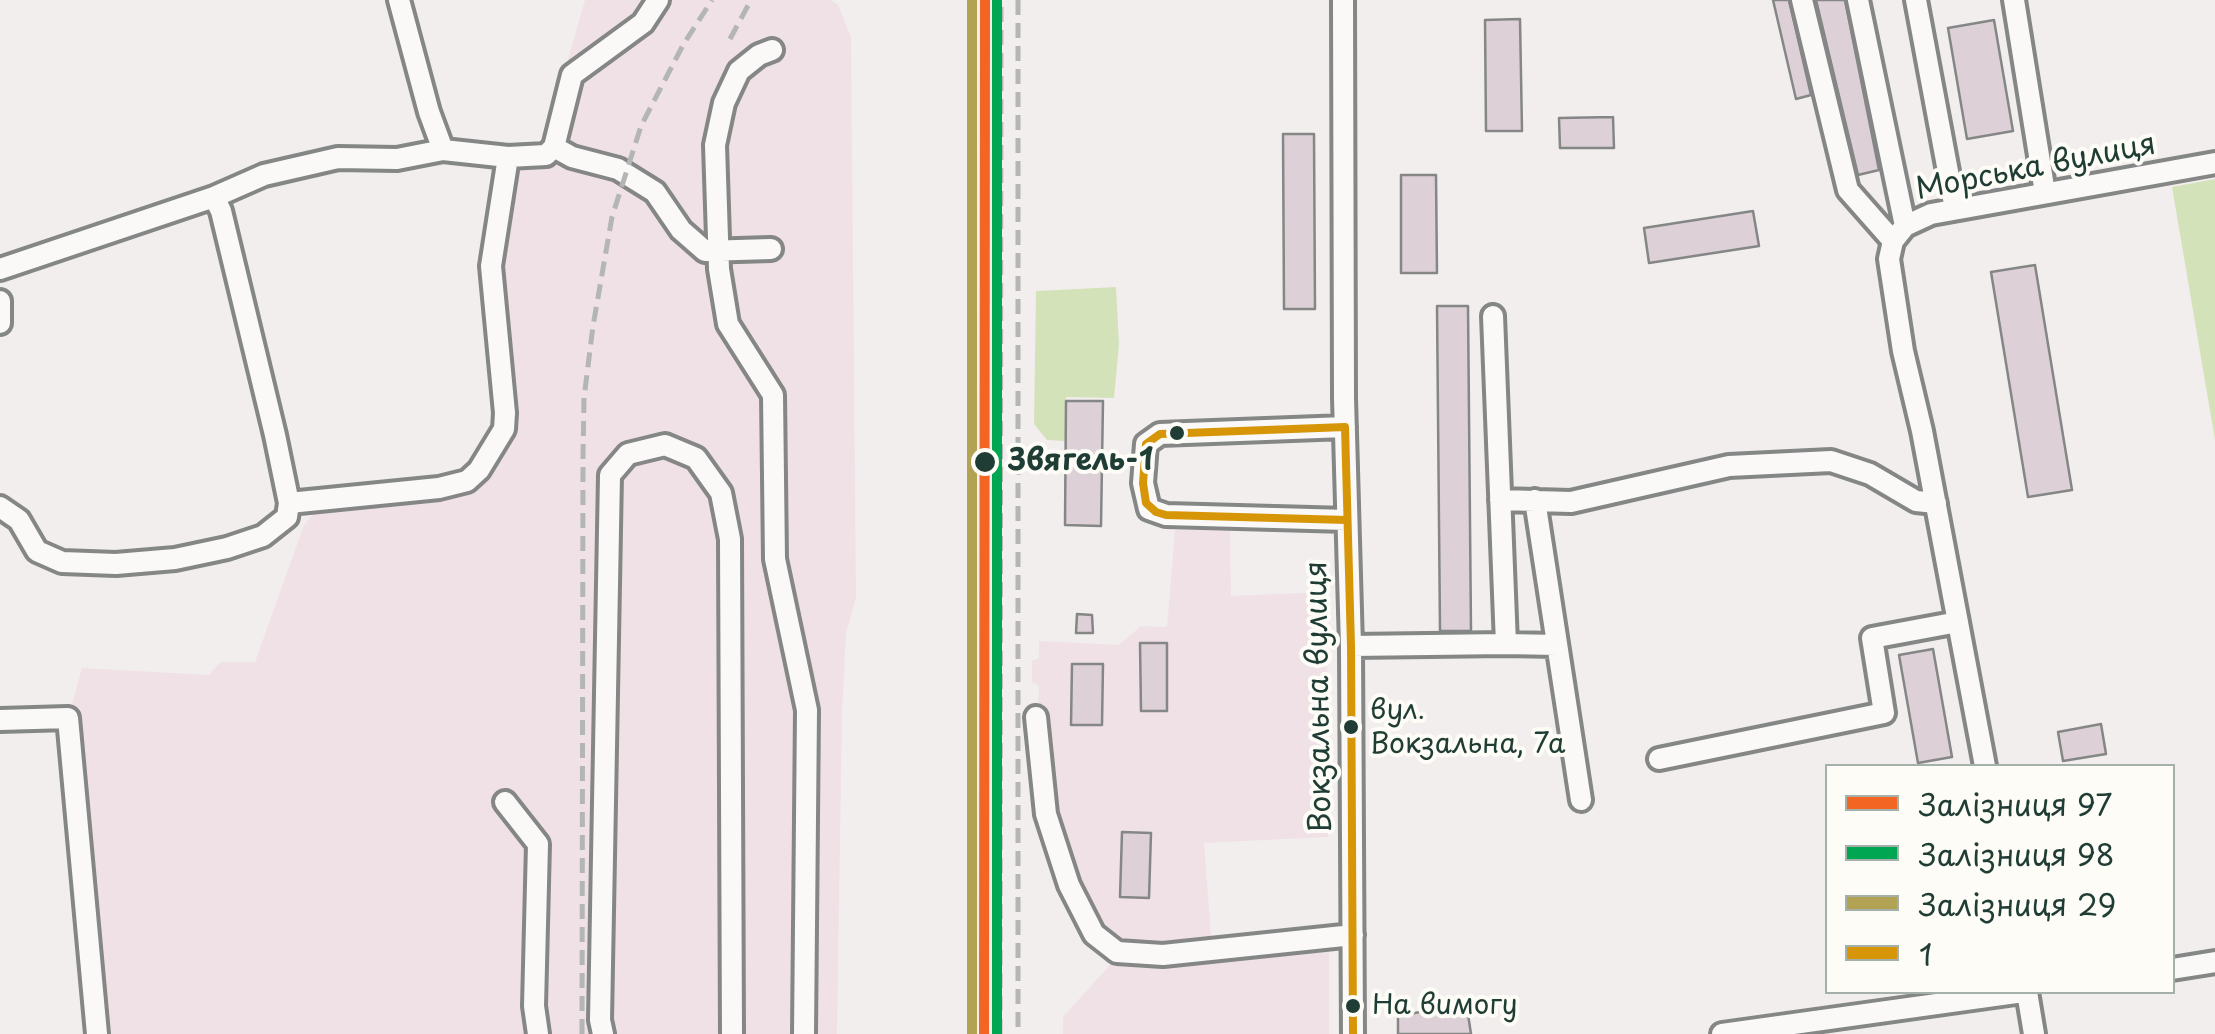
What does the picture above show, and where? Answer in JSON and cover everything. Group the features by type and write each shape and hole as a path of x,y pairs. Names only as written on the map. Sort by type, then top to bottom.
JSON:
{"street":[{"path":"399,0 443,150"},
{"path":"0,269 264,176 338,158 397,159 443,150 508,157 546,155 554,147 572,75 643,23 658,0"},
{"name":"Вокзальна вулиця","path":"1343,0 1353,1034"},
{"path":"1802,0 1848,190 1896,242"},
{"path":"1858,0 1896,242 1903,351 1985,764"},
{"path":"2014,0 2046,194"},
{"path":"1917,3 1955,210"},
{"path":"772,50 739,71 724,102 714,145 718,250 728,324 774,395 775,559 807,710 804,1034"},
{"path":"554,147 572,157 618,169 655,192 682,230 706,251 771,249"},
{"path":"289,503 439,488 467,482 479,470 504,429 506,413 491,266 508,157"},
{"name":"Морська вулиця","path":"1896,242 1932,214 2215,163"},
{"path":"0,508 19,520 37,550 62,562 116,564 227,548 263,536 287,517 289,503 221,210 214,196"},
{"path":"0,301 0,323"},
{"path":"1493,316 1506,644"},
{"path":"1345,427 1160,434 1146,444 1143,483 1149,509 1166,515 1347,520"},
{"path":"603,1034 600,963 610,475 628,454 665,445 696,458 721,493 730,538 732,1034"},
{"path":"1500,500 1571,502 1729,466 1832,461 1870,474 1916,500 1936,504"},
{"path":"1535,500 1580,800"},
{"path":"1660,759 1884,714 1872,638 1958,622"},
{"path":"1351,646 1557,645"},
{"path":"1036,717 1046,814 1069,885 1094,934 1116,952 1163,955 1353,935"},
{"path":"0,720 68,718 97,1034"},
{"path":"506,802 538,844 534,1006 538,1034"},
{"path":"2175,969 2215,962"},
{"path":"1722,1034 2011,994"},
{"path":"2025,994 2034,1034"}],"shaded area":[{"path":"585,0 831,0 838,5 851,37 856,597 846,633 842,713 837,1034 97,1034 68,718 82,668 209,675 220,662 255,662 304,525 326,499 467,481 504,429 494,299 508,157 546,155"},
{"path":"1175,530 1230,530 1231,596 1327,592 1328,837 1204,843 1212,949 1329,938 1329,1034 1063,1034 1063,1017 1108,967 1116,952 1094,934 1046,814 1039,686 1032,682 1032,661 1039,658 1039,641 1119,645 1141,626 1167,627"}],"green space":[{"path":"2215,179 2215,440 2172,187"},
{"path":"1116,287 1119,345 1114,398 1066,397 1066,441 1047,440 1034,424 1036,291"}],"building":[{"path":"1773,0 1789,0 1811,95 1796,99"},
{"path":"1816,0 1845,0 1879,170 1858,175"},
{"path":"1520,19 1522,131 1486,131 1485,20"},
{"path":"1994,20 2013,131 1967,139 1948,28"},
{"path":"1613,117 1614,148 1560,148 1559,118"},
{"path":"1283,134 1314,134 1315,309 1284,309"},
{"path":"1401,175 1436,175 1437,273 1401,273"},
{"path":"1753,211 1759,246 1649,263 1644,228"},
{"path":"2035,265 2072,490 2028,497 1991,272"},
{"path":"1437,306 1468,306 1471,631 1440,631"},
{"path":"1066,401 1103,401 1101,526 1065,525"},
{"path":"1077,614 1092,615 1093,633 1076,633"},
{"path":"1140,643 1167,643 1167,711 1141,711"},
{"path":"1933,649 1952,757 1918,763 1899,655"},
{"path":"1072,664 1103,664 1102,725 1071,725"},
{"path":"2101,724 2106,754 2063,761 2058,732"},
{"path":"1122,832 1151,833 1149,898 1120,897"},
{"path":"1466,1001 1471,1034 1398,1034 1398,1017"}],"railway":[{"path":"582,1034 583,457 584,398 593,326 612,217 641,126 683,45 712,0"},
{"path":"730,39 751,0"},
{"path":"1000,1034 1001,0"},
{"path":"1018,0 1018,1034"}],"rail line":[{"name":"29","path":"972,0 972,1034"},
{"name":"97","path":"984,1034 985,0"},
{"name":"98","path":"997,0 997,1034"}],"transit line":[{"name":"1","path":"1347,520 1156,512 1146,503 1143,483 1146,444 1160,434 1345,427 1351,646 1353,1034"}],"place":[{"name":"Звягель-1","path":"985,462"},
{"name":"вул. Вокзальна, 7а","path":"1351,727"},
{"name":"На вимогу","path":"1353,1006"}]}
